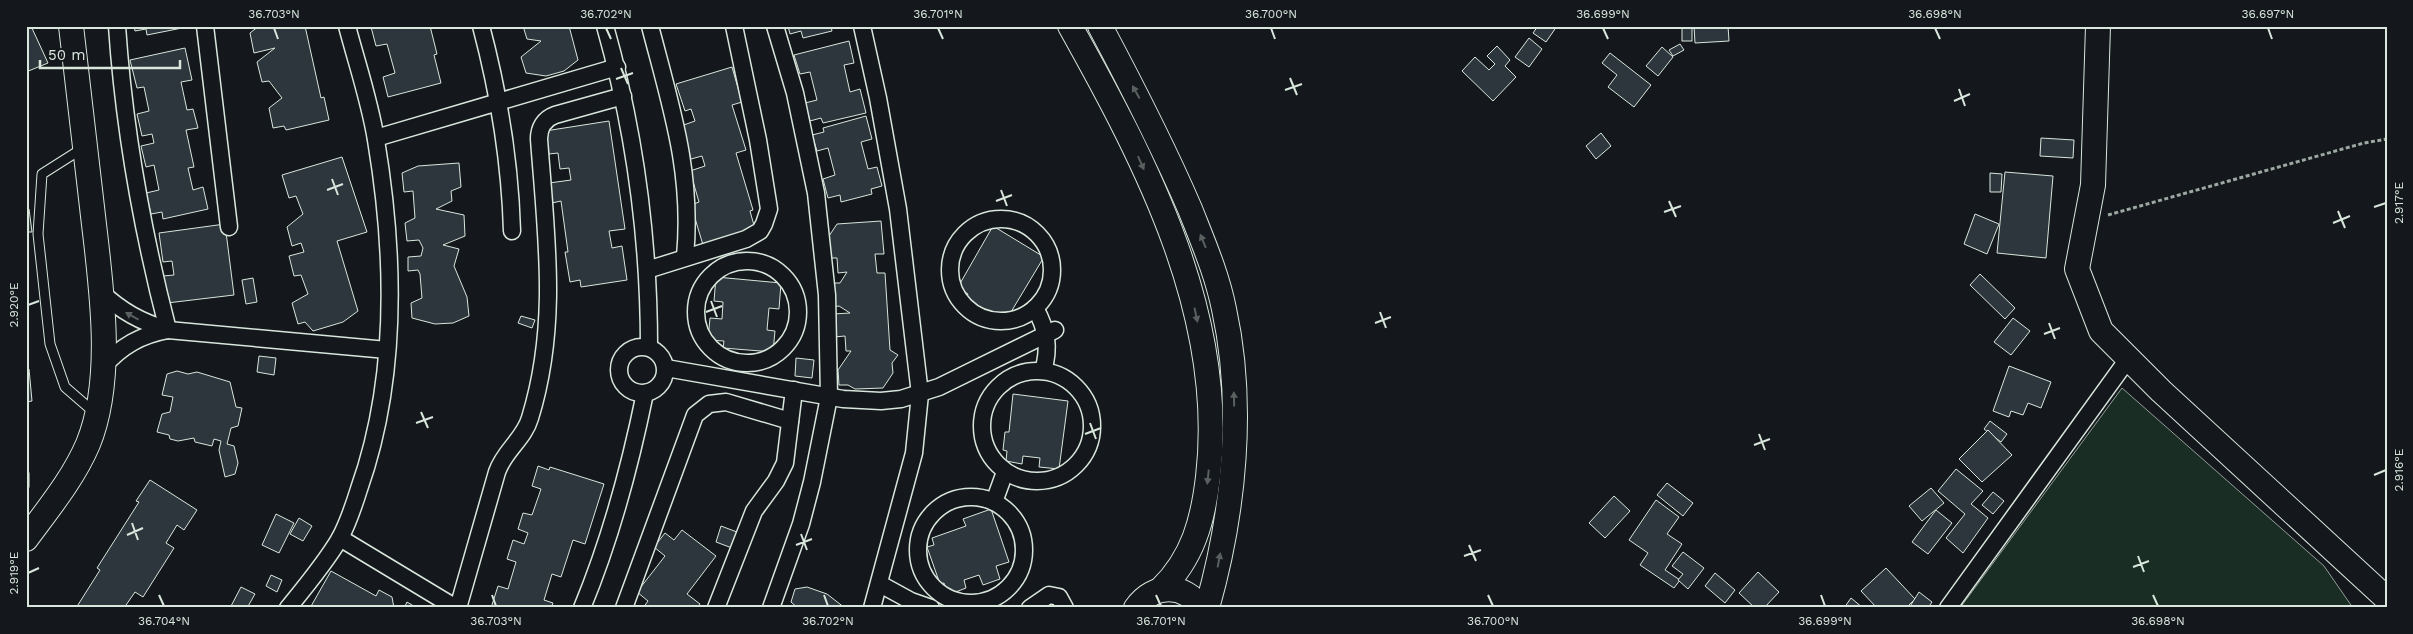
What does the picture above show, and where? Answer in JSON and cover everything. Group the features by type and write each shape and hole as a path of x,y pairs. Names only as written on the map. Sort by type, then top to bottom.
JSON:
{"main road":[{"path":"27,538 67,482 88,444 97,414 103,367 101,292 71,26"},
{"path":"1070,26 1118,112 1144,168 1177,251 1200,334 1210,416 1211,443 1206,496 1201,522 1190,552 1172,578 1161,589 1144,598 1136,608"},
{"path":"1100,26 1140,100 1171,165 1207,252 1227,324 1234,373 1232,466 1221,550 1207,608"},
{"path":"2098,26 2093,185 2077,269 2101,331 2128,359 2387,599"},
{"path":"1161,589 1173,588 1184,592 1193,598 1201,608"}],"street":[{"path":"118,26 132,164 150,256 168,330"},
{"path":"206,26 229,227"},
{"path":"288,608 340,538 355,500 372,446 379,414 387,350 387,244 376,138 347,26"},
{"path":"481,26 499,102 508,166 512,231"},
{"path":"605,26 617,67 637,168 648,270 649,347"},
{"path":"650,26 682,152 688,208 685,257"},
{"path":"648,270 746,239 760,231 768,217 768,201 758,140 734,26"},
{"path":"771,608 803,515 829,397 827,294 816,193 795,93 775,26"},
{"path":"862,26 882,116 898,209 920,394 914,453 872,608"},
{"path":"376,138 617,67"},
{"path":"340,538 457,608 496,472 505,453 520,438 528,424 542,369 549,312 550,279 539,133 545,121 555,115 623,96"},
{"path":"1007,220 1025,226 1040,238 1049,255 1051,274 1046,293 1035,308 1027,314 1009,320 990,320 972,312 959,298 951,281 951,262 958,244 971,229 988,221 1007,220"},
{"path":"740,261 759,262 776,270 789,284 796,301 795,329 786,345 771,357 753,363 735,362 710,348 700,332 696,314 698,295 708,279 722,267 740,261"},
{"path":"101,292 125,312 145,323 168,330 387,350"},
{"path":"1035,308 1050,332 1044,371"},
{"path":"103,367 113,355 138,338 168,330"},
{"path":"666,368 829,397 862,402 881,402 920,394 939,387 1050,332"},
{"path":"640,346 649,347 657,352 663,359 666,368 661,385 654,391 645,393 636,393 622,381 619,372 620,363 624,355 631,349 640,346"},
{"path":"1948,608 2128,359"},
{"path":"732,379 735,362"},
{"path":"1033,371 1044,371 1054,373 1068,381 1085,400 1090,410 1092,430 1087,451 1074,468 1056,479 1025,481 1006,472 991,457 982,438 982,417 985,407 996,389 1013,376 1033,371"},
{"path":"716,608 754,512 781,473 794,390"},
{"path":"582,608 610,534 624,488 645,393"},
{"path":"624,608 695,415 708,404 726,402 790,421"},
{"path":"994,502 1006,472"},
{"path":"975,497 994,502 1010,514 1021,531 1024,551 1020,571 1009,588 993,599 973,603 953,600 936,590 924,574 918,554 921,534 930,516 945,504 955,500 975,497"},
{"path":"880,584 911,601 931,608"},
{"path":"1030,608 1049,595 1060,597 1065,608"}],"lane":[{"path":"85,146 42,174 38,234 50,344 65,387 97,414"}],"path":[{"path":"2086,221 2364,143 2387,139"}],"green space":[{"path":"2122,388 2324,566 2353,608 1960,608"}],"building":[{"path":"26,26 31,26 48,63 26,72"},
{"path":"134,26 187,27 147,35 146,29 135,31"},
{"path":"259,26 305,26 321,98 324,97 329,120 286,130 284,126 273,128 269,108 282,98 269,81 262,82 257,62 275,48 254,53 250,33"},
{"path":"430,26 437,54 434,55 441,83 388,97 383,77 395,73 387,44 376,46 371,27"},
{"path":"523,26 569,26 578,60 564,71 546,76 526,73 521,57 541,41 527,39"},
{"path":"788,26 831,26 832,31 803,38 801,31 790,34"},
{"path":"1538,26 1557,26 1546,42 1533,33"},
{"path":"1694,26 1728,26 1729,41 1695,43"},
{"path":"1682,27 1692,27 1692,41 1682,41"},
{"path":"1529,38 1542,49 1529,67 1515,57"},
{"path":"849,41 854,63 844,65 850,92 860,89 866,113 823,123 821,118 810,121 805,103 817,100 810,72 800,74 794,55"},
{"path":"1680,44 1684,50 1673,56 1669,50"},
{"path":"1497,46 1510,60 1505,66 1516,77 1493,101 1462,71 1475,57 1489,70 1495,64 1487,56"},
{"path":"1662,47 1673,57 1658,76 1646,66"},
{"path":"185,48 192,80 181,82 187,110 193,109 198,128 186,130 194,167 188,168 193,190 203,187 208,209 163,219 162,212 151,214 146,193 159,190 154,165 146,167 141,146 154,143 152,134 142,136 137,114 149,111 144,87 137,88 130,60"},
{"path":"1610,53 1651,85 1634,107 1608,87 1617,75 1602,63"},
{"path":"732,67 742,102 732,105 746,150 736,153 753,210 750,211 755,229 703,245 691,205 699,202 690,171 705,166 702,156 691,159 681,126 695,121 691,109 685,111 676,84"},
{"path":"866,116 872,139 861,142 868,169 877,167 882,186 871,189 872,194 841,202 840,195 828,198 823,179 835,175 828,148 817,151 812,135 824,132 823,128"},
{"path":"609,121 625,229 609,231 612,248 622,246 627,280 581,287 580,280 570,282 565,252 568,252 561,201 552,203 549,183 571,180 569,168 560,169 558,153 549,154 545,131"},
{"path":"1601,133 1611,146 1596,159 1586,146"},
{"path":"2041,138 2074,140 2073,158 2040,156"},
{"path":"342,157 367,232 337,241 358,311 343,322 313,331 305,322 298,324 292,303 308,294 301,275 294,276 289,256 304,252 301,243 292,246 287,227 303,214 296,196 289,198 282,175"},
{"path":"459,163 461,187 451,191 452,201 436,209 464,215 465,236 443,245 459,249 454,266 467,297 469,316 453,323 435,324 412,318 411,303 422,298 420,274 418,270 408,271 408,257 421,256 423,248 419,240 407,241 405,223 415,218 413,191 404,192 402,173 418,166"},
{"path":"2005,172 2053,176 2046,258 1997,253"},
{"path":"1990,173 2002,174 2001,192 1990,192"},
{"path":"29,209 32,232 26,232 26,210"},
{"path":"1975,214 1999,224 1987,254 1964,244"},
{"path":"881,221 884,254 875,254 877,273 885,273 890,350 898,355 892,363 893,373 883,388 855,389 848,385 839,385 838,370 851,351 846,351 845,336 834,337 833,314 850,313 839,306 831,307 830,283 840,283 847,272 838,273 837,258 826,258 825,242 837,224"},
{"path":"225,224 234,295 167,303 163,276 174,275 172,261 163,262 159,233"},
{"path":"993,226 1044,257 1008,317 1001,312 998,317 981,308 966,298 968,294 958,287"},
{"path":"1980,274 2015,308 2005,319 1970,285"},
{"path":"716,277 781,283 779,309 769,308 767,330 775,331 773,352 723,348 724,341 708,340 710,318 722,319 723,302 714,301"},
{"path":"253,278 257,302 246,304 242,280"},
{"path":"521,316 535,320 532,328 518,323"},
{"path":"2013,318 2030,331 2011,355 1994,342"},
{"path":"259,356 276,358 274,375 257,372"},
{"path":"796,358 814,360 812,378 795,376"},
{"path":"2009,366 2051,382 2041,408 2028,403 2023,415 2011,411 2009,417 1993,411"},
{"path":"26,369 29,369 32,401 26,402"},
{"path":"177,371 188,374 197,372 230,382 236,407 242,408 238,426 231,428 227,444 234,446 238,463 235,474 225,477 219,450 221,441 214,439 212,446 195,442 194,438 178,441 170,439 169,435 157,432 162,414 170,412 173,397 162,395 167,374"},
{"path":"1013,394 1068,401 1059,469 1039,467 1040,458 1023,456 1022,464 1006,461 1007,451 1003,450 1005,432 1009,432"},
{"path":"1990,421 2007,434 2001,442 1984,429"},
{"path":"1988,430 2012,455 1982,482 1959,459"},
{"path":"538,466 549,470 550,467 604,484 585,544 573,540 561,577 552,574 544,600 553,603 551,608 491,608 498,586 508,589 516,562 507,559 513,540 524,544 528,533 518,529 523,513 532,515 541,489 532,486"},
{"path":"1956,469 1983,491 1971,504 1988,518 1963,553 1946,538 1965,514 1938,491"},
{"path":"26,473 29,473 29,487 26,487"},
{"path":"150,480 197,510 184,530 177,525 166,543 174,548 143,597 135,592 124,608 76,608 100,570 97,568 139,502 136,501"},
{"path":"1667,483 1693,503 1683,516 1657,495"},
{"path":"1931,488 1944,503 1922,521 1909,506"},
{"path":"1993,492 2004,501 1993,514 1982,505"},
{"path":"1614,496 1630,511 1605,538 1589,523"},
{"path":"1656,500 1679,517 1667,534 1682,544 1665,570 1680,580 1674,588 1640,565 1648,553 1629,540"},
{"path":"991,509 1009,562 996,566 1000,579 983,585 979,575 964,580 966,588 948,595 944,583 940,584 927,547 934,545 932,538 966,526 963,519"},
{"path":"1936,510 1952,523 1928,554 1912,542"},
{"path":"276,514 294,523 279,553 262,545"},
{"path":"299,518 312,526 303,541 290,534"},
{"path":"721,526 737,532 732,548 716,542"},
{"path":"682,530 716,556 687,594 700,604 697,608 643,608 648,601 637,592 665,556 654,547 665,533 674,540"},
{"path":"1683,552 1704,568 1688,589 1678,580 1683,574 1672,566"},
{"path":"1886,568 1915,599 1906,608 1877,608 1861,591"},
{"path":"331,571 376,596 379,590 392,597 394,608 310,608"},
{"path":"1758,572 1779,592 1764,608 1755,608 1739,593"},
{"path":"1715,573 1735,590 1725,603 1705,586"},
{"path":"271,575 282,580 277,592 266,586"},
{"path":"241,587 255,594 247,608 230,608"},
{"path":"807,587 827,594 845,608 798,608 791,602 795,589"},
{"path":"1919,592 1932,602 1928,608 1909,608"},
{"path":"1851,598 1863,608 1844,608"},
{"path":"407,602 417,608 404,608"}]}
